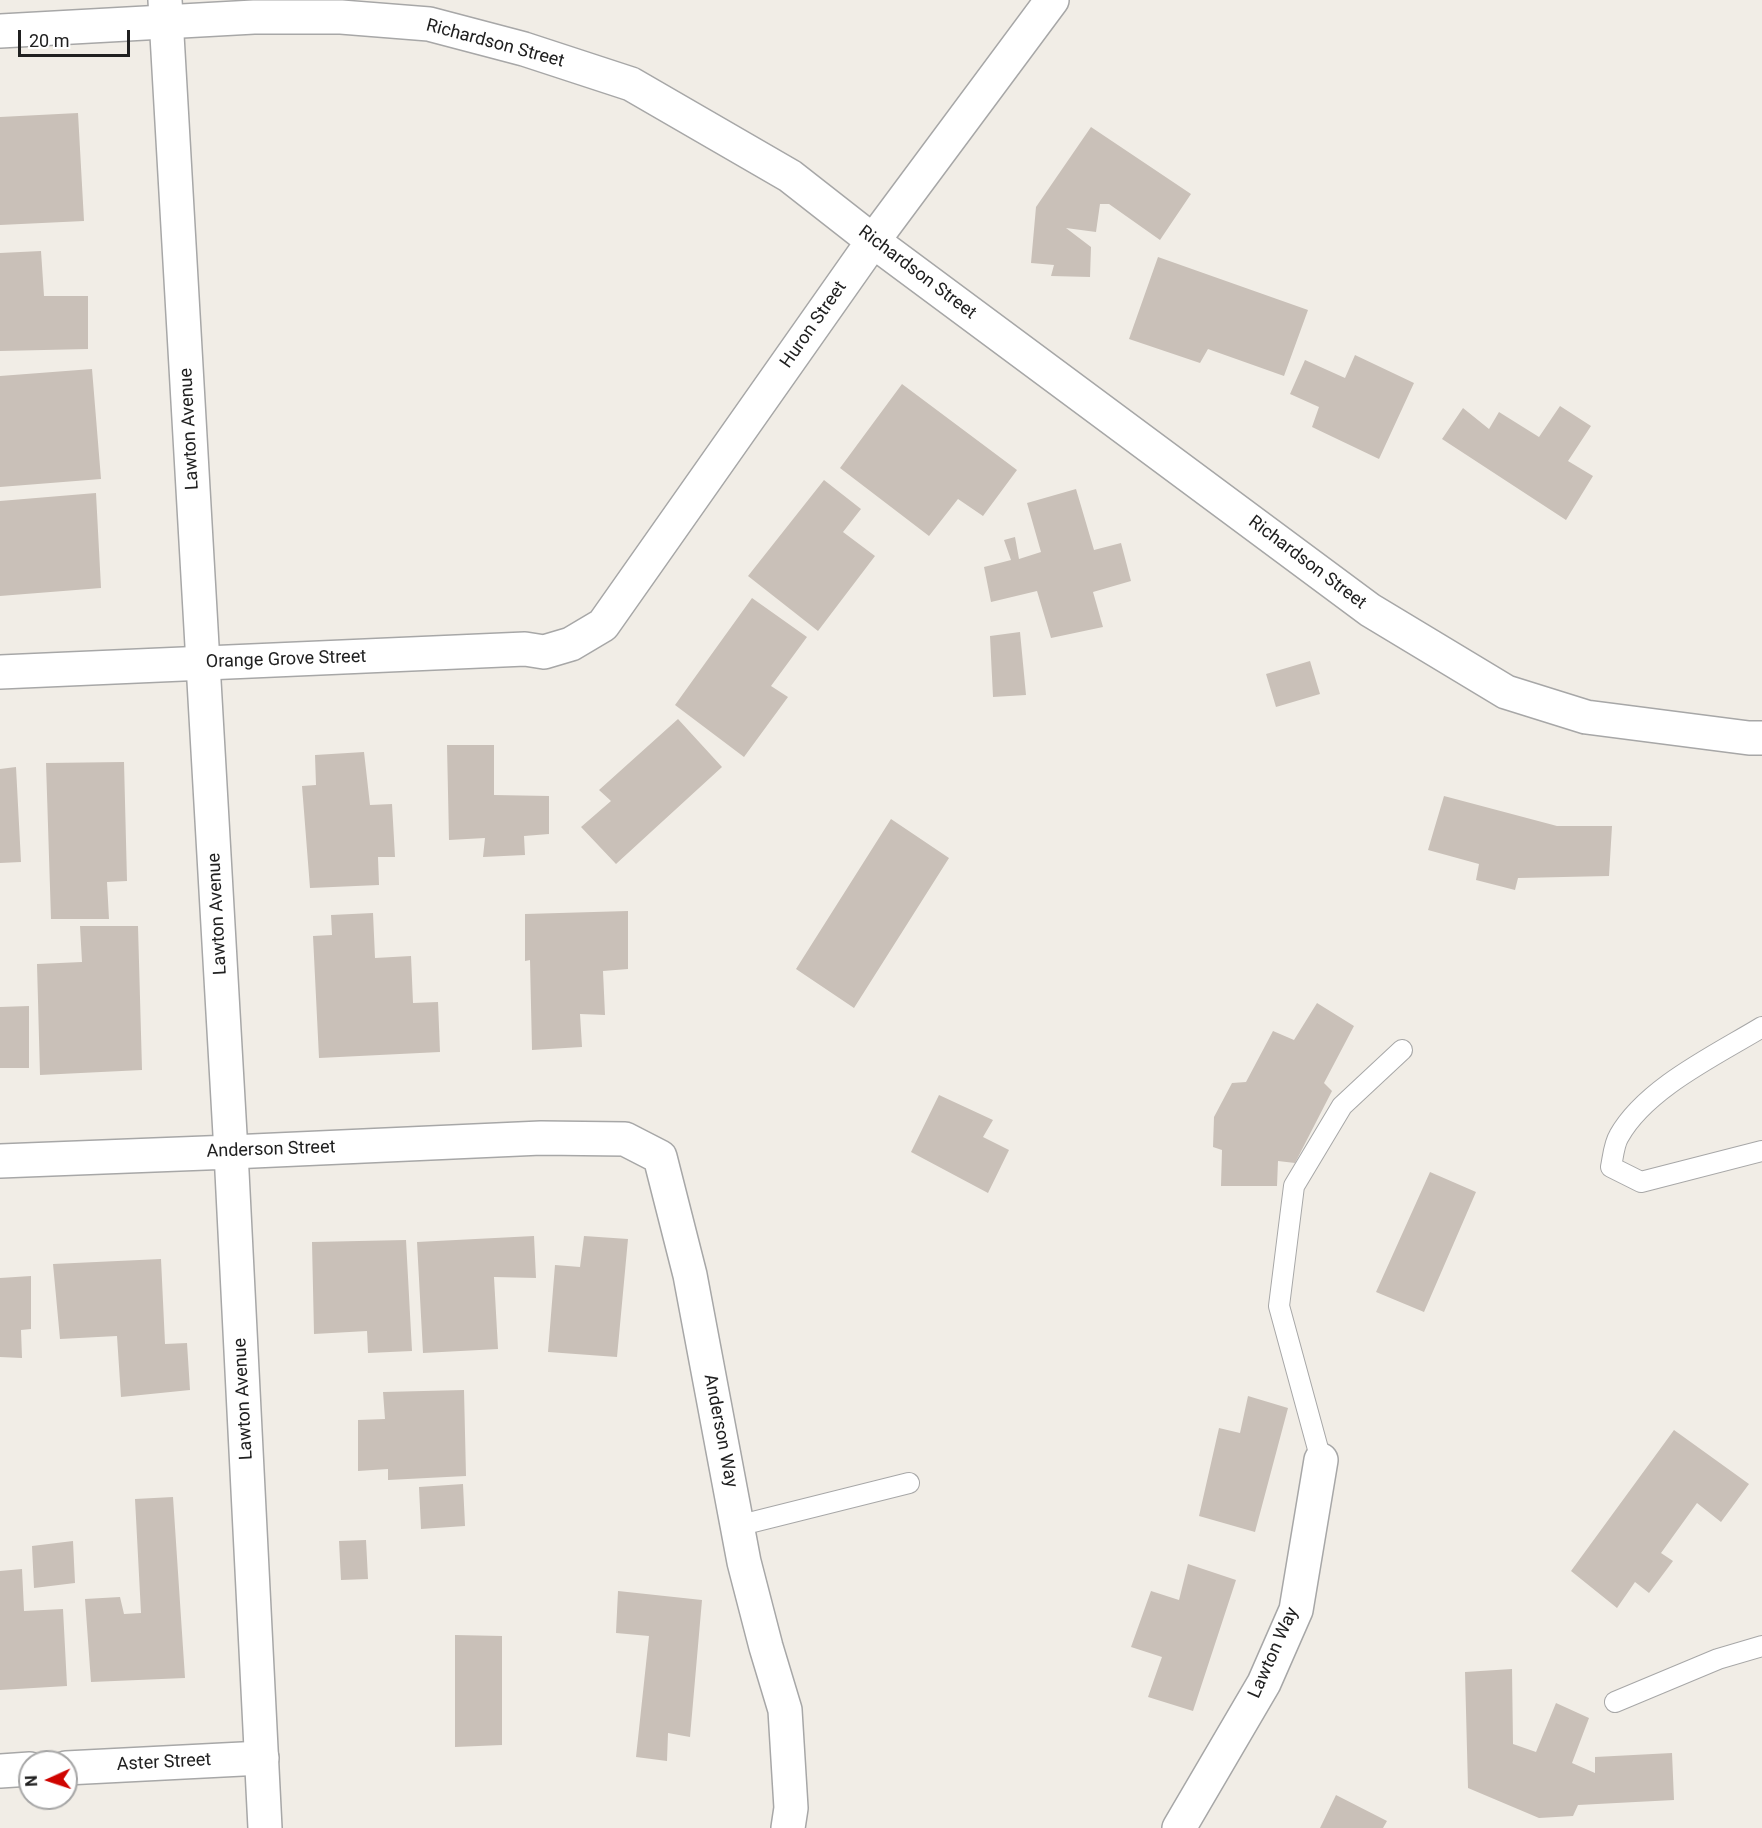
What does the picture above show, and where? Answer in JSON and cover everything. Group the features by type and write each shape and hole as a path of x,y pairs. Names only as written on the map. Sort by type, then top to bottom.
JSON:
{"street":[{"name":"Huron Street","path":"571,644 603,625 873,241 1052,0"},
{"name":"Richardson Street","path":"0,31 166,11 254,17 341,17 429,24 524,49 631,84 790,176 873,241 1370,610 1506,692 1586,717 1762,738"},
{"name":"Lawton Avenue","path":"166,11 231,1152 265,1828"},
{"name":"Orange Grove Street","path":"0,672 525,649 544,651 571,644"},
{"name":"Anderson Street","path":"0,1161 541,1138"},
{"name":"Anderson Way","path":"541,1138 625,1139 660,1157 690,1275 744,1562 785,1710 783,1821"},
{"name":"Lawton Way","path":"1179,1828 1264,1683 1296,1610 1322,1460"},
{"name":"Aster Street","path":"78,1766 262,1758"},
{"path":"0,1771 18,1770"}],"lane":[{"path":"1762,1027 1678,1078 1637,1110 1618,1138 1611,1167 1641,1182 1762,1151"},
{"path":"1322,1460 1279,1306 1294,1186 1342,1106 1402,1050"},
{"path":"737,1526 909,1484"},
{"path":"1615,1702 1718,1659 1762,1646"}],"building":[{"path":"78,113 84,221 0,225 0,117"},
{"path":"1091,127 1191,194 1160,240 1109,204 1100,204 1096,232 1066,228 1091,247 1090,277 1051,276 1054,265 1031,263 1036,207"},
{"path":"41,251 44,296 88,296 88,349 0,351 0,253"},
{"path":"1158,257 1308,310 1284,376 1208,349 1200,363 1129,339"},
{"path":"1355,355 1414,383 1379,459 1312,427 1319,407 1290,394 1305,360 1345,378"},
{"path":"92,369 101,479 0,487 0,376"},
{"path":"902,384 1017,470 983,516 958,499 929,536 840,468"},
{"path":"1560,406 1591,426 1568,461 1593,476 1566,520 1442,439 1463,408 1489,429 1499,412 1539,437"},
{"path":"824,480 861,509 843,532 875,556 818,631 748,576"},
{"path":"1076,489 1094,550 1121,543 1131,581 1093,592 1103,627 1051,638 1037,591 991,602 984,567 1011,560 1004,540 1015,537 1019,559 1041,552 1027,503"},
{"path":"96,493 101,588 0,596 0,501"},
{"path":"752,598 807,637 771,686 788,697 744,757 675,705"},
{"path":"1020,632 1026,695 993,697 990,636"},
{"path":"1310,661 1320,694 1276,707 1266,674"},
{"path":"678,719 722,767 616,864 581,827 611,801 599,790"},
{"path":"447,745 494,745 494,795 549,796 549,834 524,836 525,855 483,857 485,838 449,840"},
{"path":"364,752 370,805 392,804 395,857 378,857 379,885 310,888 302,786 316,785 315,755"},
{"path":"124,762 127,881 107,882 109,919 51,919 46,763"},
{"path":"16,767 21,862 0,863 0,769"},
{"path":"1444,796 1557,826 1612,826 1609,876 1518,878 1515,890 1476,880 1479,864 1428,850"},
{"path":"891,819 949,858 854,1008 796,969"},
{"path":"628,911 628,969 603,971 605,1015 580,1014 582,1047 532,1050 530,960 525,961 525,914"},
{"path":"373,913 375,958 411,956 413,1003 438,1002 440,1052 319,1058 313,936 332,935 331,915"},
{"path":"80,926 138,926 142,1070 40,1075 37,964 82,962"},
{"path":"1317,1003 1354,1026 1324,1083 1332,1091 1295,1163 1278,1161 1277,1186 1221,1186 1222,1150 1213,1147 1214,1117 1232,1083 1246,1082 1273,1031 1294,1040"},
{"path":"29,1006 29,1068 0,1068 0,1007"},
{"path":"939,1095 993,1120 983,1137 1009,1150 988,1193 911,1152"},
{"path":"1430,1172 1476,1192 1424,1312 1376,1292"},
{"path":"534,1236 536,1278 494,1277 498,1349 423,1353 417,1242"},
{"path":"584,1236 628,1239 617,1357 548,1352 555,1265 580,1267"},
{"path":"406,1240 412,1351 368,1353 367,1331 314,1334 312,1242"},
{"path":"161,1259 165,1344 187,1343 190,1390 121,1397 117,1336 60,1339 53,1264"},
{"path":"31,1276 31,1329 21,1330 22,1358 0,1357 0,1278"},
{"path":"464,1390 466,1476 388,1480 388,1469 358,1471 358,1420 385,1419 383,1392"},
{"path":"1248,1396 1288,1408 1255,1532 1199,1516 1219,1428 1240,1433"},
{"path":"1674,1430 1749,1484 1721,1522 1697,1503 1661,1553 1673,1561 1649,1593 1635,1582 1617,1608 1571,1571"},
{"path":"463,1484 465,1526 421,1529 419,1487"},
{"path":"173,1497 185,1678 91,1682 85,1599 120,1597 124,1614 141,1613 135,1499"},
{"path":"366,1540 368,1579 341,1580 339,1541"},
{"path":"73,1541 75,1583 34,1588 32,1546"},
{"path":"1188,1564 1236,1580 1193,1711 1148,1697 1162,1657 1131,1647 1151,1591 1179,1600"},
{"path":"22,1569 24,1611 63,1609 67,1686 0,1690 0,1571"},
{"path":"618,1591 702,1600 690,1737 668,1733 667,1761 636,1757 649,1636 616,1633"},
{"path":"455,1635 502,1636 502,1745 455,1747"},
{"path":"1512,1669 1513,1744 1536,1752 1556,1703 1589,1718 1572,1763 1595,1773 1595,1757 1672,1753 1674,1800 1578,1805 1573,1816 1539,1818 1468,1788 1465,1672"},
{"path":"1336,1795 1387,1821 1383,1828 1320,1828"}]}
